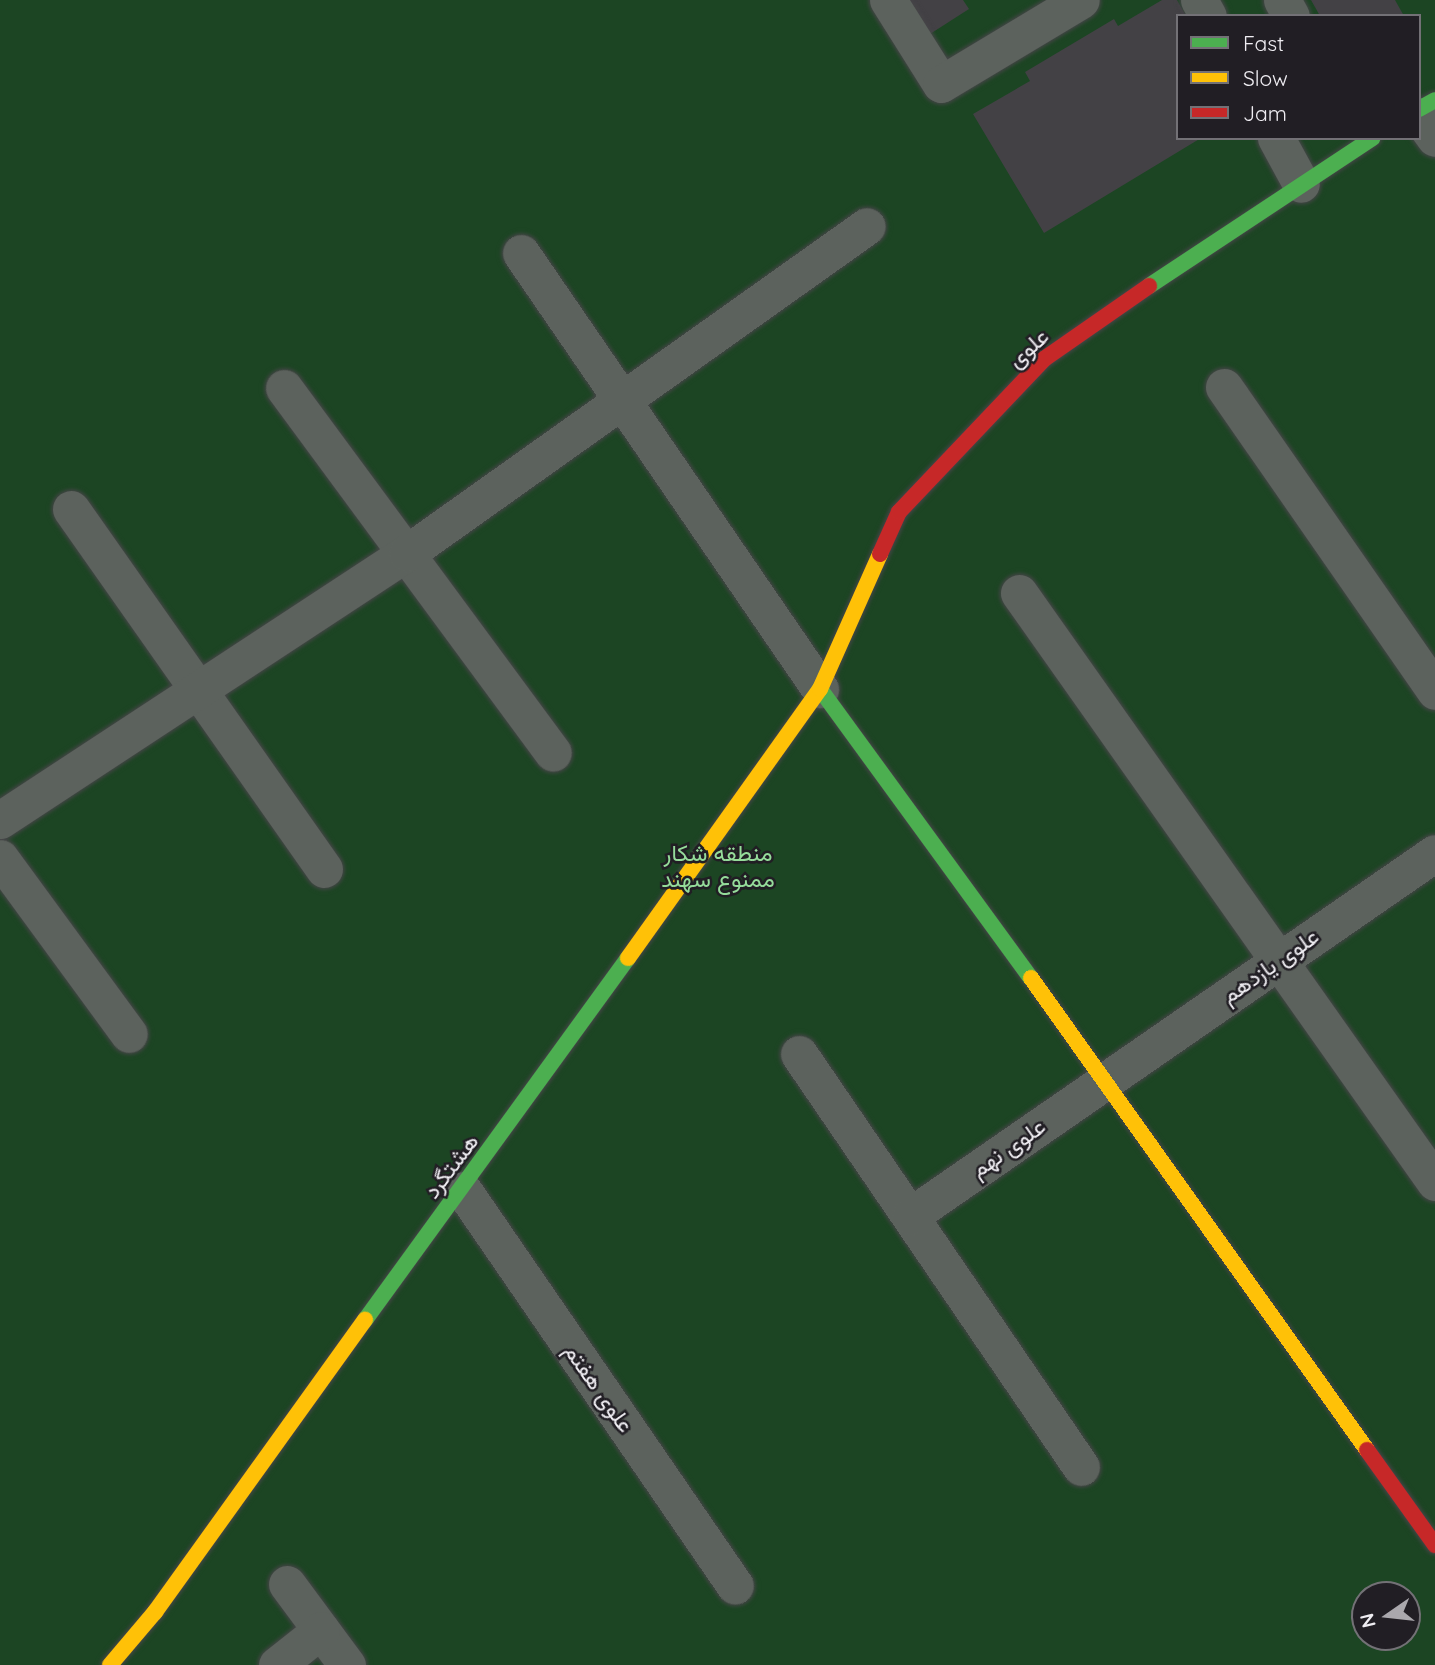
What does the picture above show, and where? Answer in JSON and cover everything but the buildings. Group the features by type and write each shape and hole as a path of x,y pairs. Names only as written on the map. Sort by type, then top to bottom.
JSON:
{"street":[{"path":"888,0 941,84 1081,0"},
{"path":"1421,119 1435,138"},
{"path":"1277,140 1301,184"},
{"name":"علوی","path":"820,689 899,512 1044,359 1370,140"},
{"path":"0,820 407,553 622,397 867,226"},
{"path":"521,253 820,689 1106,1080 1435,1545"},
{"path":"1224,387 1435,691"},
{"path":"284,388 553,753"},
{"path":"71,509 201,689 324,869"},
{"path":"1019,593 1435,1182"},
{"name":"هشتگرد","path":"110,1665 155,1612 463,1190 820,689"},
{"name":"علوی یازدهم","path":"1106,1080 1435,853"},
{"path":"0,858 129,1034"},
{"path":"799,1054 1080,1467"},
{"name":"علوی نهم","path":"910,1216 1106,1080"},
{"name":"علوی هفتم","path":"463,1190 735,1586"},
{"path":"287,1584 347,1665"},
{"path":"277,1665 321,1630"}],"green space":[{"name":"منطقه شکار ممنوع سهند","path":"0,0 1435,0 1435,1665 0,1665"}],"traffic: fast":[{"path":"1421,108 1435,100"},
{"path":"1149,286 1370,140"},
{"path":"820,689 1031,978"},
{"path":"365,1320 628,958"}],"traffic: slow":[{"path":"628,958 820,689 880,554"},
{"path":"1031,978 1367,1450"},
{"path":"110,1665 155,1612 365,1320"}],"traffic: jam":[{"path":"880,554 899,512 1044,359 1149,286"},
{"path":"1367,1450 1435,1545"}]}
